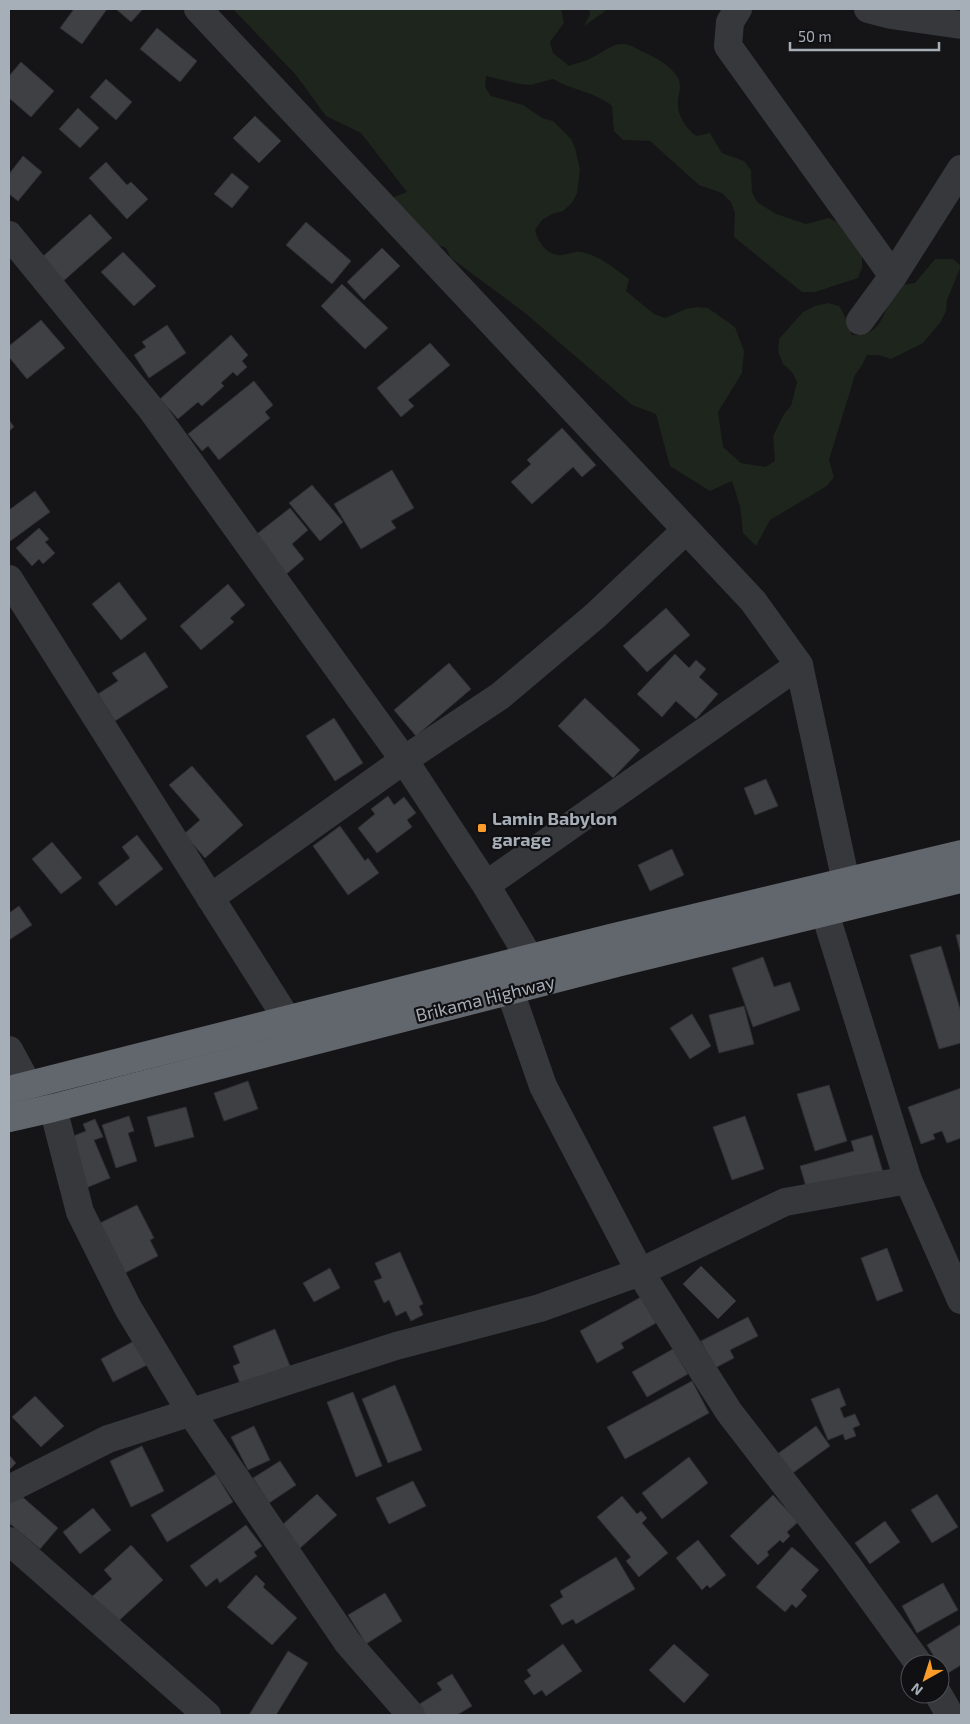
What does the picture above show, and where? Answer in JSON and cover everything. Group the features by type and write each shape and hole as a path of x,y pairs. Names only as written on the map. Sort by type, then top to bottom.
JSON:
{"highway":[{"name":"Brikama Highway","path":"9,1118 544,982 618,950 846,882 961,854"},
{"name":"Brikama Highway","path":"18,1088 530,959 618,950 825,912 961,879"}],"street":[{"path":"198,9 753,602 799,666 846,882"},
{"path":"738,9 730,22 728,46 893,276"},
{"path":"868,9 891,16 961,25"},
{"path":"860,321 893,276 961,169"},
{"path":"9,235 152,410 404,760 486,885 544,982"},
{"path":"210,898 404,760 500,696 595,616 686,530"},
{"path":"9,579 287,1019"},
{"path":"486,885 799,666"},
{"path":"825,912 908,1180 961,1300"},
{"path":"510,991 542,1086 640,1272 728,1412 845,1562 912,1654"},
{"path":"9,1050 18,1088"},
{"path":"53,1108 80,1212 128,1308 190,1411 348,1643 411,1715"},
{"path":"9,1489 108,1439 396,1346 540,1308 640,1272 785,1202 908,1180"},
{"path":"9,1541 207,1715"},
{"path":"944,1704 950,1715"}],"shaded area":[{"path":"233,9 561,9 564,23 550,42 553,53 569,66 595,56 615,45 626,44 648,54 668,67 678,78 680,86 678,105 680,116 689,129 697,136 710,133 722,153 744,161 751,170 752,192 757,202 776,214 806,224 829,218 839,223 862,247 862,268 858,278 815,292 802,292 734,237 735,213 731,202 722,193 699,185 650,141 623,140 614,131 612,106 598,97 553,79 531,85 486,76 485,87 491,96 523,105 542,118 553,121 571,139 575,148 580,170 577,193 572,203 563,211 552,214 542,220 535,230 545,249 557,255 581,252 594,256 606,263 629,279 626,291 654,314 665,318 686,309 708,308 735,327 744,351 742,373 718,412 723,447 741,463 765,467 775,461 773,436 784,414 791,406 797,382 792,372 783,364 778,351 779,339 803,312 815,306 828,303 839,306 852,335 863,334 871,331 882,320 896,286 915,283 935,259 953,259 961,266 947,300 946,311 940,323 923,343 891,359 879,355 867,355 855,375 829,460 834,477 827,486 770,520 756,546 743,533 740,506 732,481 710,491 670,466 656,414 632,405 525,313 451,258 446,248 424,240 389,199 407,192 361,133 326,116 296,75"},
{"path":"589,9 606,9 584,26 590,15"}],"building":[{"path":"74,9 107,9 82,44 60,28"},
{"path":"116,9 143,9 131,22"},
{"path":"157,28 197,61 180,82 140,49"},
{"path":"21,62 54,91 31,117 9,98 9,76"},
{"path":"106,79 132,102 116,120 90,97"},
{"path":"78,108 99,128 80,148 59,129"},
{"path":"255,116 281,141 259,163 233,138"},
{"path":"23,156 42,172 18,201 9,194 9,174"},
{"path":"106,162 127,185 131,182 148,199 127,219 89,178"},
{"path":"232,173 249,187 232,208 214,194"},
{"path":"90,214 112,238 60,284 39,260"},
{"path":"306,222 351,261 332,284 286,245"},
{"path":"382,248 400,266 364,300 347,282"},
{"path":"123,252 156,286 134,306 101,272"},
{"path":"342,284 388,328 365,349 321,306"},
{"path":"41,320 65,348 27,379 9,357 9,346"},
{"path":"167,325 186,353 149,378 134,355 146,347 142,342"},
{"path":"231,335 248,355 242,361 247,367 237,376 233,372 221,383 224,386 202,406 198,402 178,419 160,399"},
{"path":"430,343 450,365 408,400 414,406 401,417 377,388"},
{"path":"254,381 273,405 265,412 270,418 219,460 208,446 202,451 188,434"},
{"path":"9,420 14,427 9,431"},
{"path":"562,428 596,465 582,477 573,467 532,504 511,482 531,464 527,460"},
{"path":"392,470 414,508 391,521 396,528 361,549 334,504"},
{"path":"312,485 343,522 320,541 289,503"},
{"path":"35,491 50,512 9,542 9,510"},
{"path":"290,508 308,530 292,544 304,559 284,576 253,537"},
{"path":"39,528 49,539 45,542 55,553 43,564 39,559 32,566 16,548"},
{"path":"119,582 147,619 121,640 92,604"},
{"path":"228,584 245,605 230,618 234,622 201,650 180,626"},
{"path":"666,608 690,635 647,672 623,646"},
{"path":"145,652 168,687 115,721 98,694 118,681 112,673"},
{"path":"675,654 689,668 696,660 706,669 699,677 718,694 696,719 676,701 662,717 637,694"},
{"path":"449,663 471,689 416,736 394,710"},
{"path":"585,698 640,750 613,778 558,726"},
{"path":"334,718 363,763 335,781 306,736"},
{"path":"192,766 243,825 205,858 184,834 200,820 169,785"},
{"path":"766,779 778,806 755,815 744,788"},
{"path":"388,796 394,805 404,797 416,813 407,820 412,827 377,853 358,828 375,814 371,809"},
{"path":"340,826 365,861 368,858 379,873 348,895 313,846"},
{"path":"137,835 163,869 116,906 98,883 130,858 122,847"},
{"path":"52,842 82,878 61,894 32,859"},
{"path":"672,849 684,875 650,891 638,865"},
{"path":"19,906 32,925 9,940 9,913"},
{"path":"961,934 961,955 956,935"},
{"path":"941,946 961,1012 961,1043 939,1049 910,955"},
{"path":"763,957 774,987 790,982 800,1010 753,1027 732,968"},
{"path":"744,1006 754,1044 719,1053 709,1015"},
{"path":"692,1014 711,1046 690,1059 670,1028"},
{"path":"248,1081 258,1109 224,1121 214,1093"},
{"path":"829,1085 847,1141 815,1151 797,1094"},
{"path":"961,1088 961,1138 947,1143 942,1131 933,1134 935,1139 921,1144 908,1107"},
{"path":"186,1107 194,1137 155,1147 147,1117"},
{"path":"129,1116 134,1131 128,1133 137,1161 116,1168 102,1125"},
{"path":"745,1116 764,1169 732,1180 713,1127"},
{"path":"95,1119 103,1137 94,1140 110,1178 86,1188 66,1139 86,1131 83,1124"},
{"path":"872,1135 883,1172 808,1194 800,1166 854,1151 851,1141"},
{"path":"137,1205 154,1238 150,1240 158,1256 125,1273 100,1223"},
{"path":"887,1248 903,1291 877,1301 861,1258"},
{"path":"400,1252 423,1304 419,1306 423,1315 411,1321 406,1311 396,1316 389,1300 384,1303 374,1281 382,1278 375,1263"},
{"path":"701,1266 736,1301 718,1319 683,1284"},
{"path":"330,1268 340,1288 314,1302 303,1283"},
{"path":"641,1297 656,1323 621,1343 624,1348 597,1363 580,1331"},
{"path":"748,1317 758,1336 730,1350 734,1358 715,1368 701,1341"},
{"path":"275,1329 290,1366 241,1386 233,1366 240,1363 233,1346"},
{"path":"134,1341 147,1365 113,1382 101,1359"},
{"path":"673,1349 688,1374 647,1397 632,1372"},
{"path":"692,1381 709,1413 625,1459 607,1427"},
{"path":"395,1385 422,1450 388,1463 362,1399"},
{"path":"839,1388 846,1405 840,1408 844,1418 855,1414 860,1425 853,1428 856,1436 845,1440 843,1434 828,1440 811,1399"},
{"path":"353,1392 382,1466 356,1477 327,1402"},
{"path":"35,1396 64,1426 41,1447 12,1417"},
{"path":"254,1426 270,1460 248,1470 231,1437"},
{"path":"816,1426 830,1446 790,1475 776,1455"},
{"path":"142,1446 164,1491 131,1507 110,1461"},
{"path":"9,1455 16,1463 9,1470"},
{"path":"689,1457 708,1483 662,1519 642,1493"},
{"path":"280,1461 296,1485 269,1503 253,1478"},
{"path":"216,1474 233,1502 167,1542 151,1515"},
{"path":"413,1481 426,1506 389,1524 376,1498"},
{"path":"18,1493 58,1528 40,1549 9,1523 9,1504"},
{"path":"317,1494 337,1515 299,1549 281,1526"},
{"path":"937,1494 958,1527 932,1543 911,1510"},
{"path":"773,1495 798,1522 787,1532 790,1536 783,1543 780,1540 767,1552 769,1555 758,1565 730,1536"},
{"path":"622,1496 637,1514 641,1511 647,1518 642,1523 668,1553 639,1577 626,1561 631,1557 597,1517"},
{"path":"93,1508 111,1530 80,1554 63,1532"},
{"path":"885,1521 900,1542 870,1564 855,1543"},
{"path":"246,1525 262,1546 254,1552 257,1556 220,1583 217,1578 206,1587 190,1566"},
{"path":"698,1540 726,1575 710,1588 707,1585 702,1590 676,1558"},
{"path":"131,1545 163,1580 112,1627 88,1600 112,1579 104,1570"},
{"path":"792,1547 819,1570 801,1590 807,1596 796,1608 792,1604 785,1612 756,1587"},
{"path":"616,1557 635,1589 576,1624 573,1619 562,1625 550,1605 563,1597 560,1591"},
{"path":"256,1575 265,1584 263,1587 297,1618 272,1645 227,1607"},
{"path":"943,1583 958,1610 917,1633 902,1606"},
{"path":"385,1593 402,1621 366,1644 348,1615"},
{"path":"961,1624 961,1665 950,1672 950,1654 932,1654 927,1645"},
{"path":"563,1644 582,1671 546,1696 542,1690 534,1695 524,1681 531,1676 527,1670"},
{"path":"674,1644 709,1675 684,1703 649,1670"},
{"path":"288,1651 308,1663 276,1715 249,1715"},
{"path":"452,1674 472,1706 457,1715 425,1715 418,1705 442,1690 437,1683"}],"place":[{"name":"Lamin Babylon garage","path":"482,828"}]}
